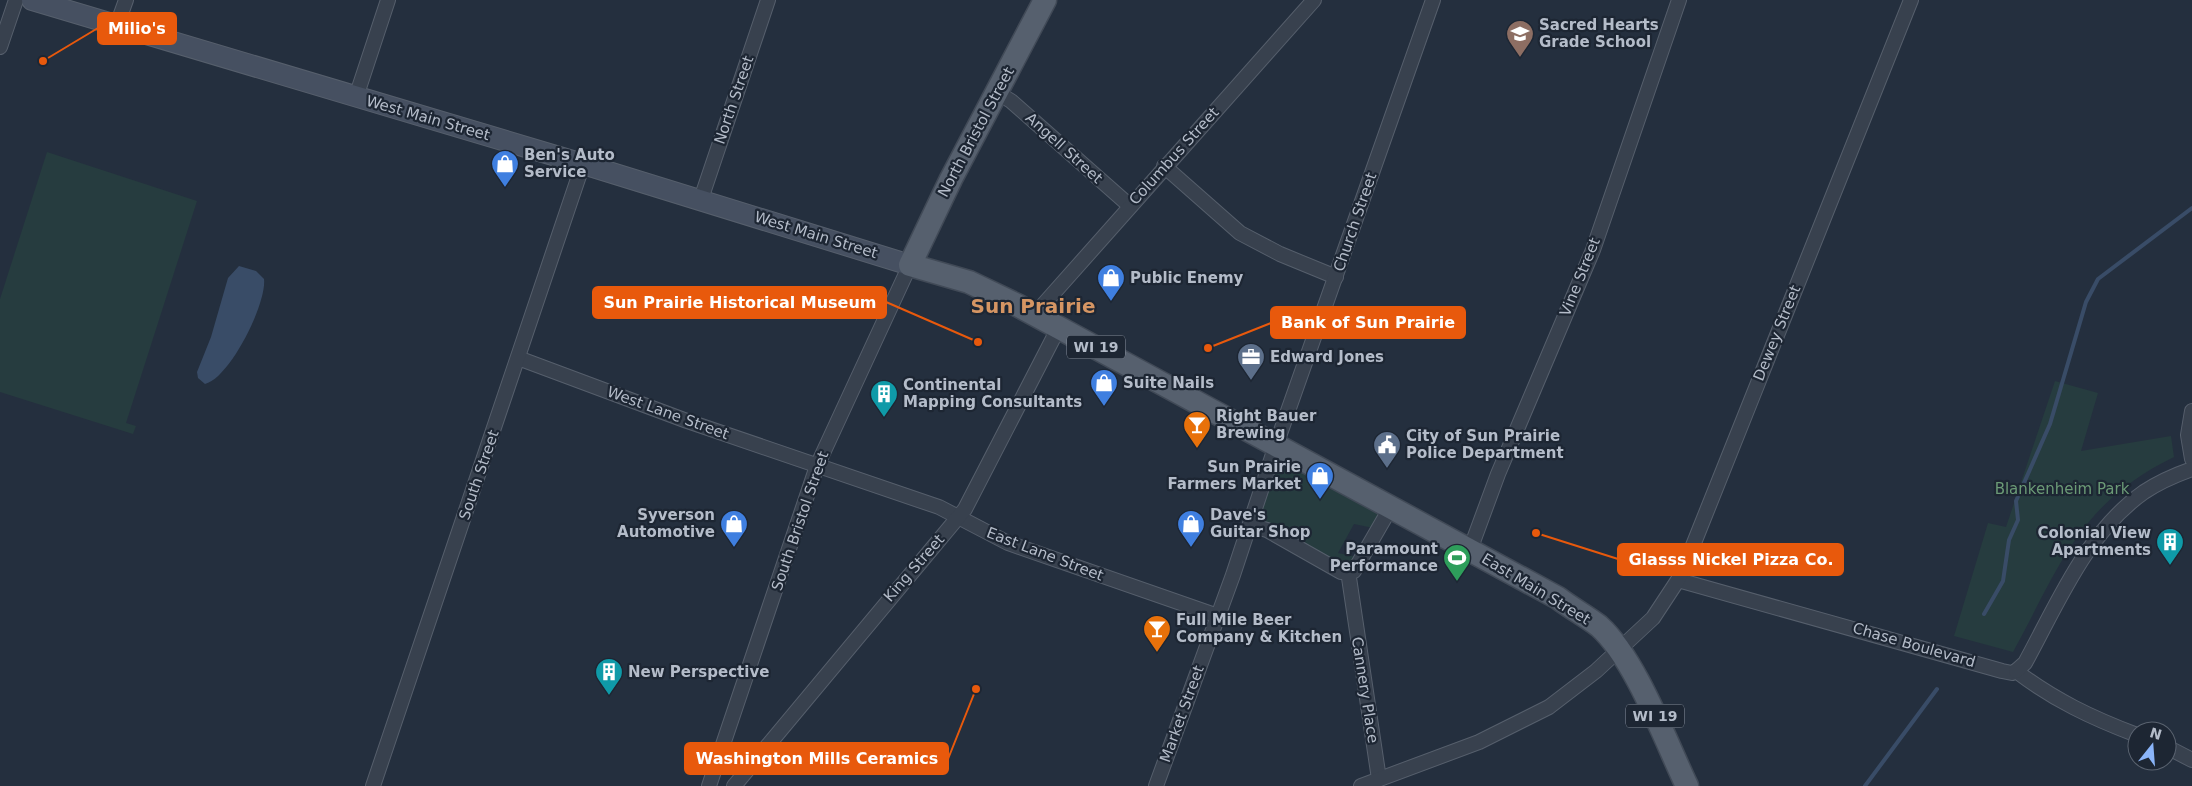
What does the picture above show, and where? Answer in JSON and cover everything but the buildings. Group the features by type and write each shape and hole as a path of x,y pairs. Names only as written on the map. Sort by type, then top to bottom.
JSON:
{"main road":[{"name":"West Main Street","path":"32,0 584,164 910,265"},
{"name":"North Bristol Street","path":"910,265 996,92 1045,0"},
{"name":"East Main Street","path":"910,265 969,282 1035,314 1276,445 1387,514 1470,550 1558,598 1599,627 1618,649 1648,701 1687,786"}],"street":[{"path":"0,47 16,0"},
{"path":"117,25 126,0"},
{"path":"356,97 388,0"},
{"name":"North Street","path":"700,200 768,0"},
{"name":"Columbus Street","path":"1035,314 1164,166 1314,0"},
{"name":"Church Street","path":"1276,445 1433,0"},
{"name":"Vine Street","path":"1470,550 1498,474 1593,250 1679,0"},
{"name":"Dewey Street","path":"1361,786 1479,742 1549,707 1596,671 1653,618 1678,580 1910,0"},
{"name":"Angell Street","path":"996,92 1011,101 1130,206"},
{"name":"South Street","path":"373,786 584,164"},
{"path":"1164,166 1240,233 1280,254 1336,277"},
{"name":"South Bristol Street","path":"709,786 817,466 910,265"},
{"name":"King Street","path":"734,786 888,598 958,516 974,492 1059,327"},
{"name":"West Lane Street","path":"518,358 817,466"},
{"path":"2192,411 2188,435 2192,458"},
{"name":"Market Street","path":"1156,786 1218,616 1276,445"},
{"name":"East Lane Street","path":"817,466 835,470 958,516 1014,545 1218,616"},
{"path":"2016,671 2025,663 2080,561 2094,540 2126,506 2144,492 2165,479 2192,469"},
{"path":"1250,525 1267,530 1341,572 1352,570 1387,514"},
{"name":"Cannery Place","path":"1352,570 1379,779"},
{"name":"Chase Boulevard","path":"1678,580 2002,671 2016,671 2070,708 2127,731"},
{"path":"2177,752 2192,760"}],"green space":[{"path":"47,152 197,201 126,423 136,426 133,434 0,392 0,299"},
{"name":"Blankenheim Park","path":"2055,381 2098,393 2081,451 2171,436 2174,457 2142,475 2115,495 2094,516 2060,565 2013,652 1954,636 1988,523 2006,527"},
{"path":"1276,445 1391,507 1378,529 1354,524 1338,553 1362,558 1354,571 1250,525"}],"water":[{"path":"239,266 256,271 264,279 260,305 245,338 235,354 215,379 205,384 198,378 197,372 211,337 228,278"}],"waterway":[{"path":"1984,614 2003,581 2009,540 2018,520 2016,501 2050,424 2086,302 2098,279 2192,208"},
{"path":"1865,786 1937,689"}],"place":[{"name":"Sacred Hearts Grade School","path":"1520,58"},
{"name":"Milio's","path":"43,61"},
{"name":"Ben's Auto Service","path":"505,188"},
{"name":"Public Enemy","path":"1111,302"},
{"name":"Sun Prairie Historical Museum","path":"978,342"},
{"name":"Bank of Sun Prairie","path":"1208,348"},
{"name":"Edward Jones","path":"1251,381"},
{"name":"Suite Nails","path":"1104,407"},
{"name":"Continental Mapping Consultants","path":"884,418"},
{"name":"Right Bauer Brewing","path":"1197,449"},
{"name":"City of Sun Prairie Police Department","path":"1387,469"},
{"name":"Sun Prairie Farmers Market","path":"1320,500"},
{"name":"Glasss Nickel Pizza Co.","path":"1536,533"},
{"name":"Syverson Automotive","path":"734,548"},
{"name":"Dave's Guitar Shop","path":"1191,548"},
{"name":"Colonial View Apartments","path":"2170,566"},
{"name":"Paramount Performance","path":"1457,582"},
{"name":"Full Mile Beer Company & Kitchen","path":"1157,653"},
{"name":"Washington Mills Ceramics","path":"976,689"},
{"name":"New Perspective","path":"609,696"}],"district":[{"name":"Sun Prairie","path":"1033,306"}]}
